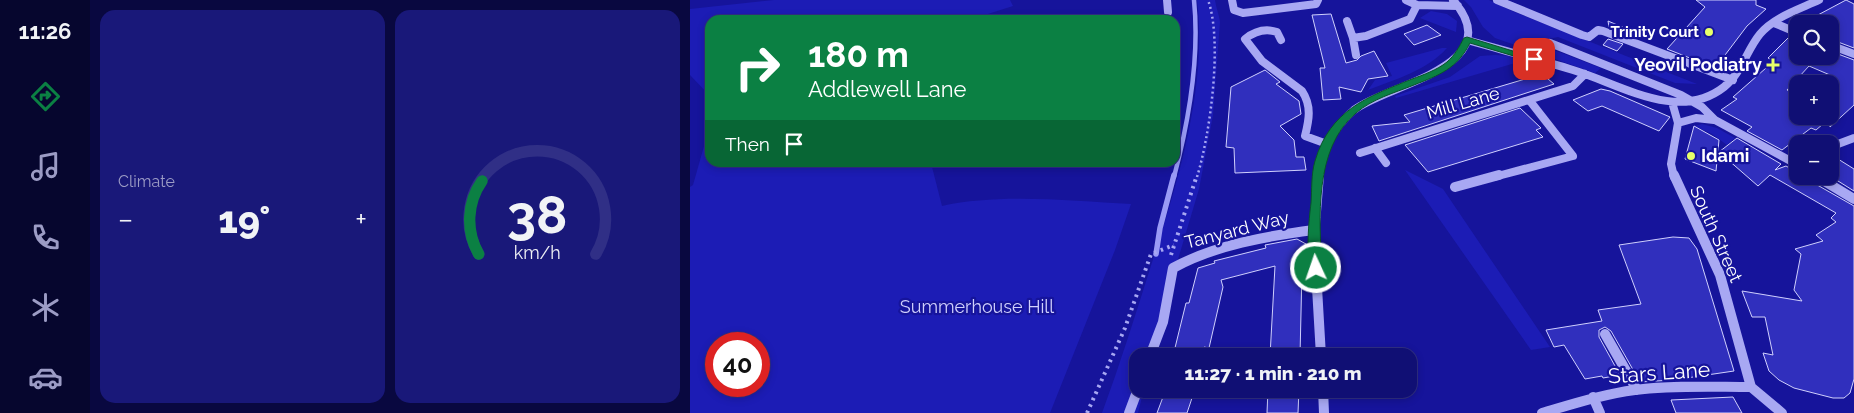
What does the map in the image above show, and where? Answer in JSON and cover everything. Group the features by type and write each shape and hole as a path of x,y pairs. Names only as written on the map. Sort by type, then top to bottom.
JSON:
{"street":[{"path":"1168,0 1168,12"},
{"path":"1232,0 1234,10 1243,13 1316,4 1318,0"},
{"path":"1321,348 1314,230 1320,163 1327,144 1337,128 1352,111 1372,98 1449,66 1460,53 1467,40 1467,19 1455,3 1417,5 1406,0"},
{"path":"1497,0 1582,35 1589,37 1598,30 1603,31 1733,80"},
{"path":"1467,40 1585,74 1644,96 1672,102 1691,100 1708,96 1733,80 1739,73 1751,47 1762,32 1774,23 1819,0"},
{"path":"1352,38 1366,36 1410,19 1417,5"},
{"path":"1347,22 1356,55"},
{"path":"1774,23 1789,29"},
{"path":"1281,40 1277,32 1273,30 1255,32 1246,39 1263,62 1288,78 1304,94 1309,104 1305,136 1327,144"},
{"path":"1550,43 1691,100 1702,106 1715,120"},
{"path":"1839,48 1854,54"},
{"name":"Mill Lane","path":"1360,153 1573,86 1585,74"},
{"path":"1455,187 1573,156 1530,101"},
{"name":"South Street","path":"1672,102 1678,123 1671,164 1676,183 1705,240 1720,275 1751,387"},
{"path":"1678,123 1692,118 1705,117 1715,120 1789,158"},
{"path":"1839,144 1854,138"},
{"path":"1374,148 1386,164"},
{"path":"1831,185 1854,199"},
{"name":"Tanyard Way","path":"1153,348 1163,322 1173,268 1180,263 1208,252 1294,232 1314,230"},
{"path":"1605,334 1637,390"},
{"name":"Stars Lane","path":"1542,413 1593,398 1637,390 1676,387 1751,387"},
{"path":"1751,387 1782,413"},
{"path":"1129,413 1135,398"},
{"path":"1323,398 1324,413"},
{"path":"1593,398 1600,413"}],"path":[{"path":"1087,413 1124,328 1151,254 1174,245 1203,157 1214,76 1213,14 1208,0"}],"green space":[{"path":"774,0 1010,0 1013,6 985,15 705,15 705,91 690,75 690,9"},
{"path":"1197,0 1215,0 1220,22 1213,115 1199,189 1165,303 1154,348 1129,348 1129,398 1142,398 1138,413 1102,413 1159,240 1179,172 1194,103 1199,34"},
{"path":"1464,0 1489,0 1512,11 1697,84 1675,83 1558,37 1543,40 1538,44 1601,68 1595,73 1495,38 1483,27 1471,7"},
{"path":"1431,11 1447,14 1457,21 1456,32 1420,18"},
{"path":"1447,48 1430,63 1400,78 1368,90 1375,80 1392,76 1386,63"},
{"path":"1480,56 1509,56 1522,61 1396,98 1395,96 1450,77"},
{"path":"1702,124 1717,128 1735,138 1727,145 1712,134 1694,126"},
{"name":"Summerhouse Hill","path":"705,143 705,167 932,167 942,206 965,202 1012,199 1131,204 1115,250 1050,413 690,413 690,187 693,185"},
{"path":"1405,170 1443,189 1550,347 1531,350"}],"building":[{"path":"1696,0 1756,0 1756,5 1766,9 1747,26 1719,63 1714,61 1710,66 1667,49 1705,7"},
{"path":"1846,0 1854,4 1854,48 1839,42 1839,15 1818,15"},
{"path":"1331,14 1346,63 1357,60 1361,56 1374,51 1388,76 1368,79 1361,92 1339,87 1341,99 1323,100 1320,68 1325,68 1312,15"},
{"path":"1608,21 1634,32 1631,36 1609,27"},
{"path":"1427,25 1441,35 1414,45 1404,34"},
{"path":"1789,37 1789,65 1839,65 1839,54 1854,60 1854,105 1839,119 1839,75 1830,75 1809,66 1801,75 1789,75 1789,88 1787,90 1789,91 1789,125 1822,125 1816,130 1811,128 1802,135 1789,135 1789,145 1782,150 1747,131 1752,127 1721,110 1737,99 1733,97 1774,61 1768,58"},
{"path":"1608,39 1623,44 1617,51 1603,45"},
{"path":"1265,70 1280,82 1276,84 1299,101 1301,114 1280,126 1294,140 1296,157 1304,157 1306,170 1235,173 1234,148 1226,147 1231,87"},
{"path":"1542,74 1554,84 1379,141 1372,126 1410,122 1404,115"},
{"path":"1601,89 1610,91 1670,117 1659,131 1602,106 1588,111 1573,100"},
{"path":"1520,108 1541,128 1536,130 1543,137 1428,172 1405,145"},
{"path":"1694,126 1719,140 1716,171 1685,159"},
{"path":"1737,138 1781,164 1775,170 1786,166 1789,168 1789,185 1817,185 1854,206 1854,379 1850,393 1844,398 1833,398 1794,388 1779,380 1769,371 1763,353 1773,355 1765,317 1752,317 1742,291 1802,301 1794,290 1801,254 1795,249 1823,241 1816,235 1836,222 1831,218 1836,213 1770,175 1758,186 1719,152"},
{"path":"1839,160 1854,169 1854,191 1839,182"},
{"path":"1673,237 1689,238 1697,249 1734,371 1673,380 1640,382 1611,331 1605,327 1599,330 1599,337 1620,375 1585,379 1564,345 1554,347 1546,330 1602,321 1598,310 1641,304 1619,245"},
{"path":"1297,239 1306,244 1306,268 1302,269 1300,348 1270,348 1275,266 1221,280 1223,287 1209,348 1175,348 1186,303 1189,303 1198,268 1215,263 1214,261 1266,248 1265,245"},
{"path":"1733,397 1742,413 1676,413 1671,400"},
{"path":"1163,398 1192,398 1187,413 1157,413"},
{"path":"1268,398 1299,398 1298,413 1267,413"}],"waterway":[{"path":"1180,151 1192,89 1196,45 1194,0"},
{"path":"1174,177 1176,167"},
{"path":"1156,254 1160,228 1174,175"}],"place":[{"name":"Trinity Court","path":"1709,32"},
{"name":"Yeovil Podiatry","path":"1773,65"},
{"name":"Idami","path":"1691,156"}],"route":[{"path":"1316,268 1314,230 1320,163 1327,144 1337,128 1352,111 1372,98 1449,66 1460,53 1467,40 1534,59"}]}
